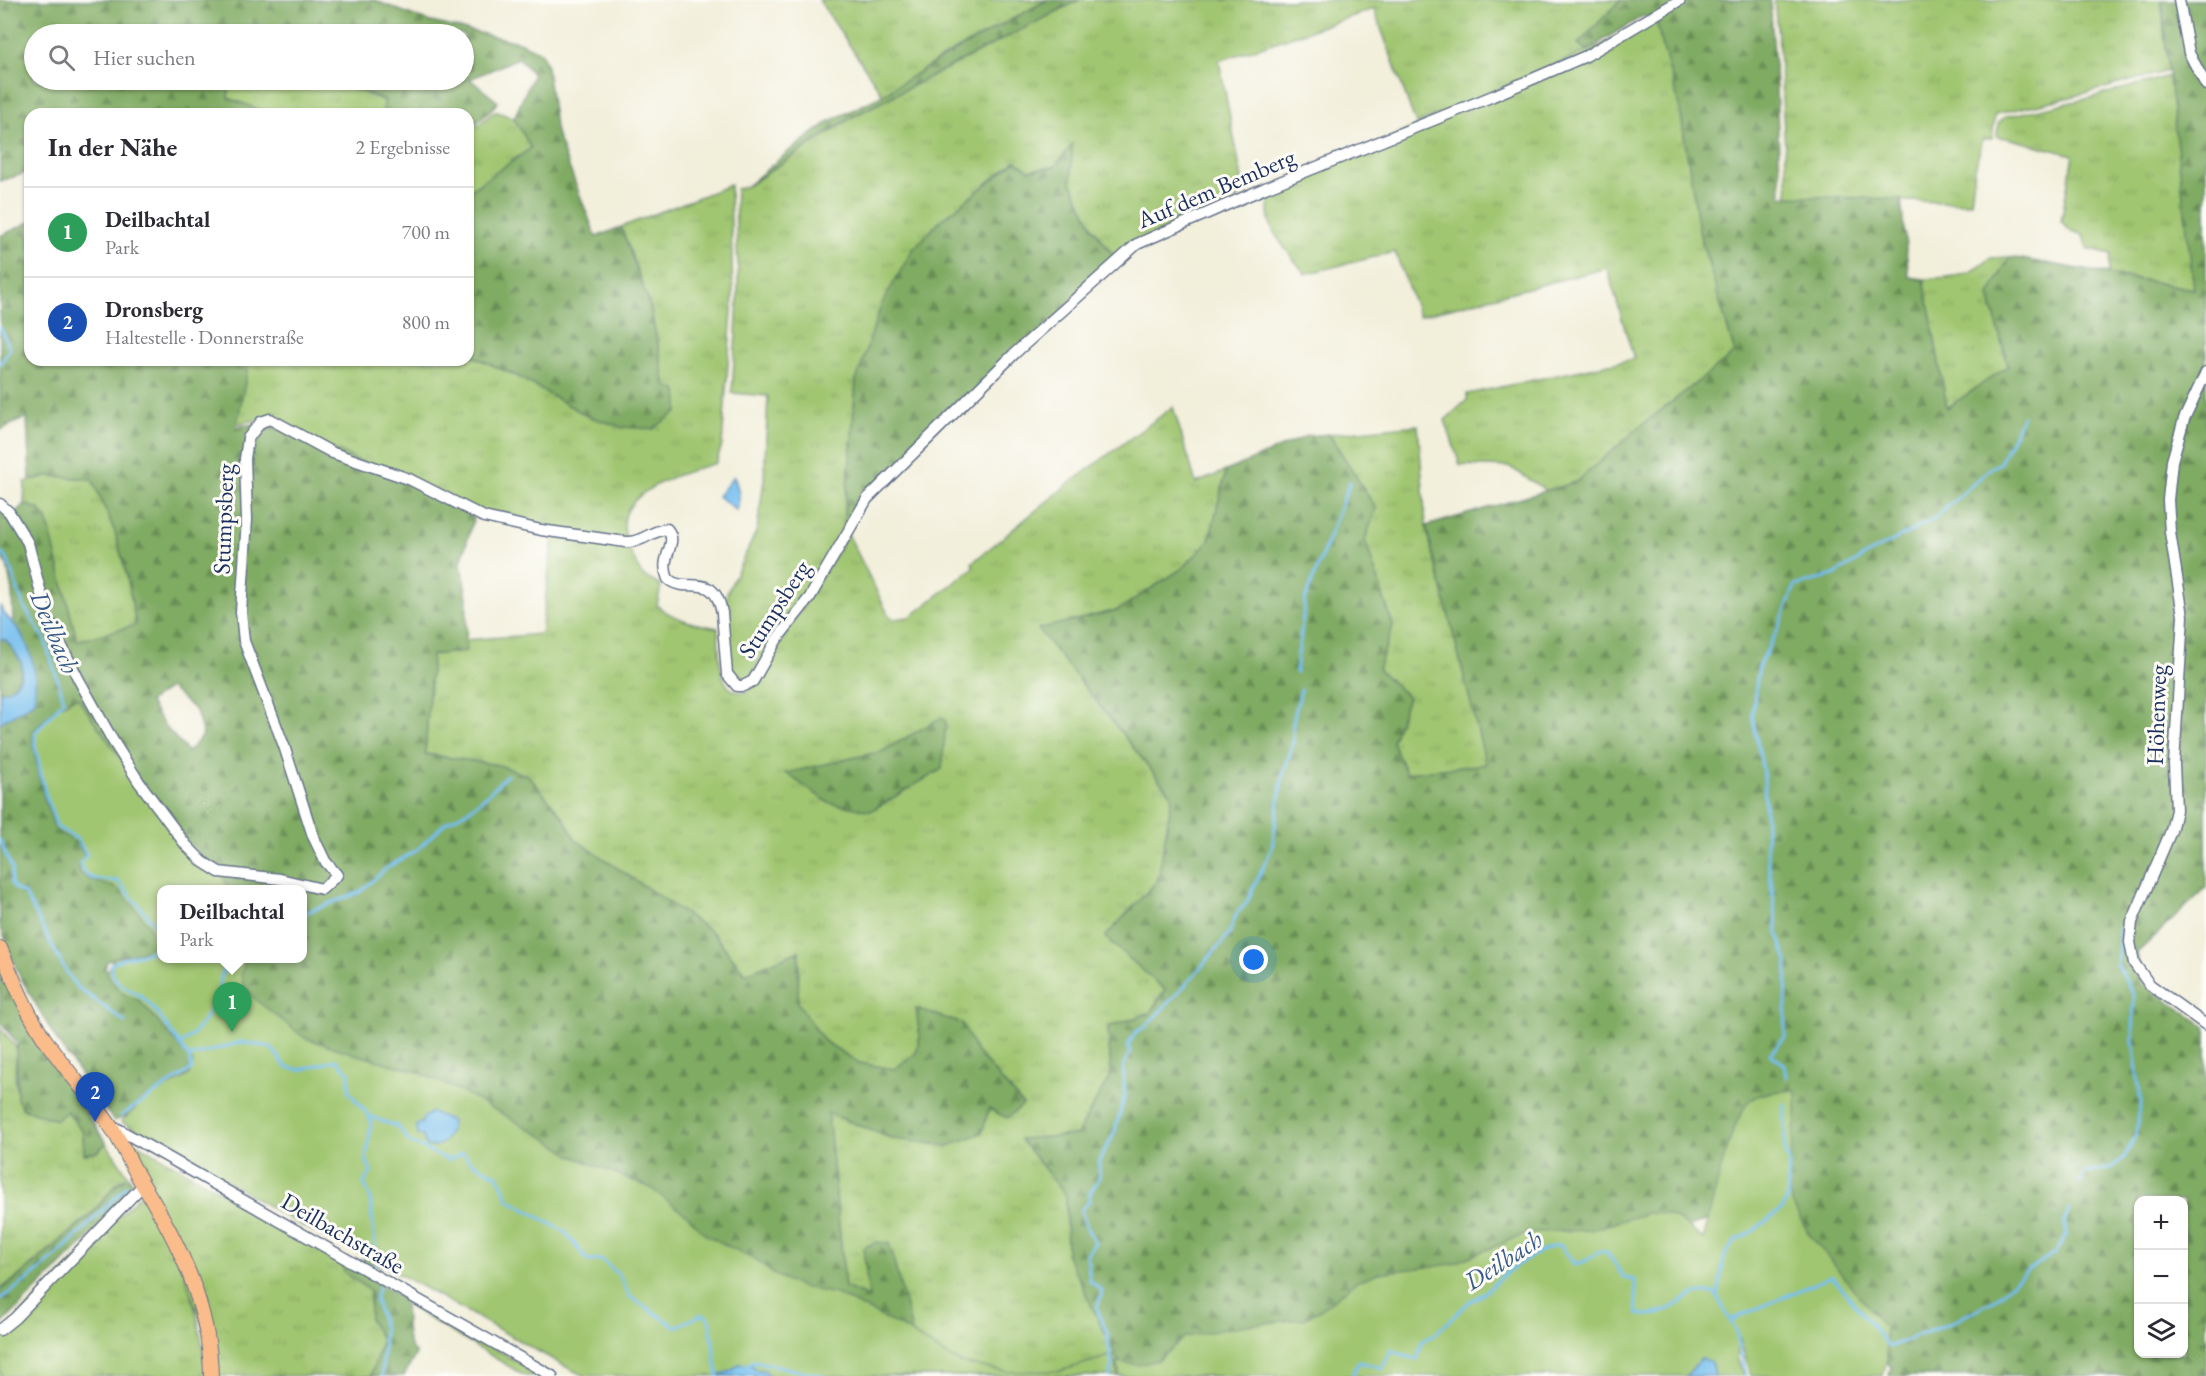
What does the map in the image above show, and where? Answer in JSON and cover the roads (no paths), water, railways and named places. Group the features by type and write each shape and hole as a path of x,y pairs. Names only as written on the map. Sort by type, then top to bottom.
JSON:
{"main road":[{"path":"0,948 43,1037 114,1133 169,1226 187,1270 203,1323 209,1350 211,1376"}],"street":[{"name":"Auf dem Bemberg","path":"848,529 867,498 905,459 1015,353 1137,244 1265,188 1586,56 1680,0"},
{"path":"2179,0 2189,53 2206,85"},
{"name":"Höhenweg","path":"2206,372 2181,429 2172,461 2168,500 2170,532 2183,616 2174,764 2176,810 2171,831 2132,922 2130,942 2134,963 2149,984 2206,1024"},
{"name":"Stumpsberg","path":"307,885 322,889 337,875 326,861 313,836 284,746 244,641 241,612 247,519 245,459 248,438 261,422 270,419 333,453 409,479 484,517 541,530 626,542 639,541 659,530 667,529 672,540 663,567 668,579 676,583 698,584 713,592 721,605 727,674 737,686 753,681 777,639 810,597 848,529"},
{"name":"Stumpsberg","path":"0,504 9,512 28,543 47,617 112,741 139,782 186,844 202,862 219,872 280,879 305,885"},
{"name":"Deilbachstraße","path":"114,1133 118,1129 144,1143 552,1376"},
{"path":"0,1330 15,1318 143,1185"}],"water":[{"path":"734,476 739,497 736,510 718,496"},
{"path":"0,605 20,632 28,648 35,684 34,702 0,723 0,692 17,683 22,665 6,640 0,639"},
{"path":"432,1112 452,1121 445,1141 432,1147 426,1146 423,1136 417,1135 416,1125 422,1123 423,1118"},
{"path":"1702,1358 1711,1362 1715,1376 1686,1376"},
{"path":"739,1364 752,1365 756,1370 765,1370 769,1376 716,1376 731,1371"}],"waterway":[{"name":"Deilbach","path":"0,327 10,349 0,364"},
{"path":"1786,1077 1784,1064 1770,1054 1785,1037 1787,962 1778,934 1767,851 1764,777 1752,715 1759,666 1778,629 1795,586 1834,575 1934,519 1991,468 2000,463 2023,416"},
{"path":"1296,672 1305,600 1350,482"},
{"name":"Deilbach","path":"0,552 7,559 23,605 45,640 64,700 35,733 35,745 45,793 57,827 77,839 87,855 80,863 85,874 95,879 118,881 157,927"},
{"path":"1110,1376 1112,1365 1107,1333 1097,1309 1102,1291 1090,1281 1087,1254 1095,1243 1081,1210 1089,1202 1090,1193 1099,1179 1099,1161 1114,1134 1125,1095 1123,1067 1130,1053 1128,1045 1136,1032 1146,1026 1189,981 1229,934 1237,913 1246,904 1272,848 1282,779 1293,743 1293,721 1301,690"},
{"path":"307,912 360,892 388,867 417,850 445,823 466,812 485,797 507,775"},
{"path":"0,840 12,869 11,883 15,889 25,894 64,968 77,987 125,1022"},
{"path":"2080,1183 2085,1173 2109,1169 2124,1158 2135,1137 2141,1102 2133,1041 2134,996 2117,964 2120,928"},
{"name":"Deilbach","path":"157,945 152,952 124,958 110,965 118,982 147,1001 189,1057 241,1042 271,1047 286,1067 300,1070 337,1060 349,1073 349,1092 369,1116 398,1127 411,1143 449,1160 463,1153 471,1162 498,1176 509,1200 565,1232 588,1261 602,1260 620,1276 629,1296 676,1327 703,1314 709,1318 718,1376"},
{"path":"179,1045 197,1030 210,1009 217,995 226,963"},
{"path":"121,1116 192,1069 189,1057"},
{"path":"1718,1296 1724,1257 1735,1241 1753,1231 1782,1209 1787,1200 1789,1160 1785,1153 1785,1104"},
{"path":"369,1116 371,1124 366,1159 371,1172 364,1183 370,1197 377,1264"},
{"path":"0,1299 51,1260 127,1186"},
{"path":"1731,1320 1832,1276 1889,1347 1953,1322 1993,1301 2029,1269 2055,1253 2067,1234 2064,1222 2069,1210"},
{"name":"Deilbach","path":"1354,1376 1353,1373 1359,1362 1383,1368 1391,1350 1417,1360 1422,1341 1434,1335 1470,1301 1483,1294 1521,1262 1537,1253 1560,1245 1574,1264 1586,1261 1599,1251 1607,1252 1624,1278 1635,1280 1637,1314 1660,1313 1693,1295 1715,1293 1736,1330 1746,1376"},
{"path":"379,1287 375,1298 384,1329 382,1376"},
{"name":"Deilbach","path":"747,1365 753,1361 823,1376"}],"place":[{"name":"Deilbachtal","path":"232,1032"},
{"name":"Dronsberg","path":"95,1122"}]}
